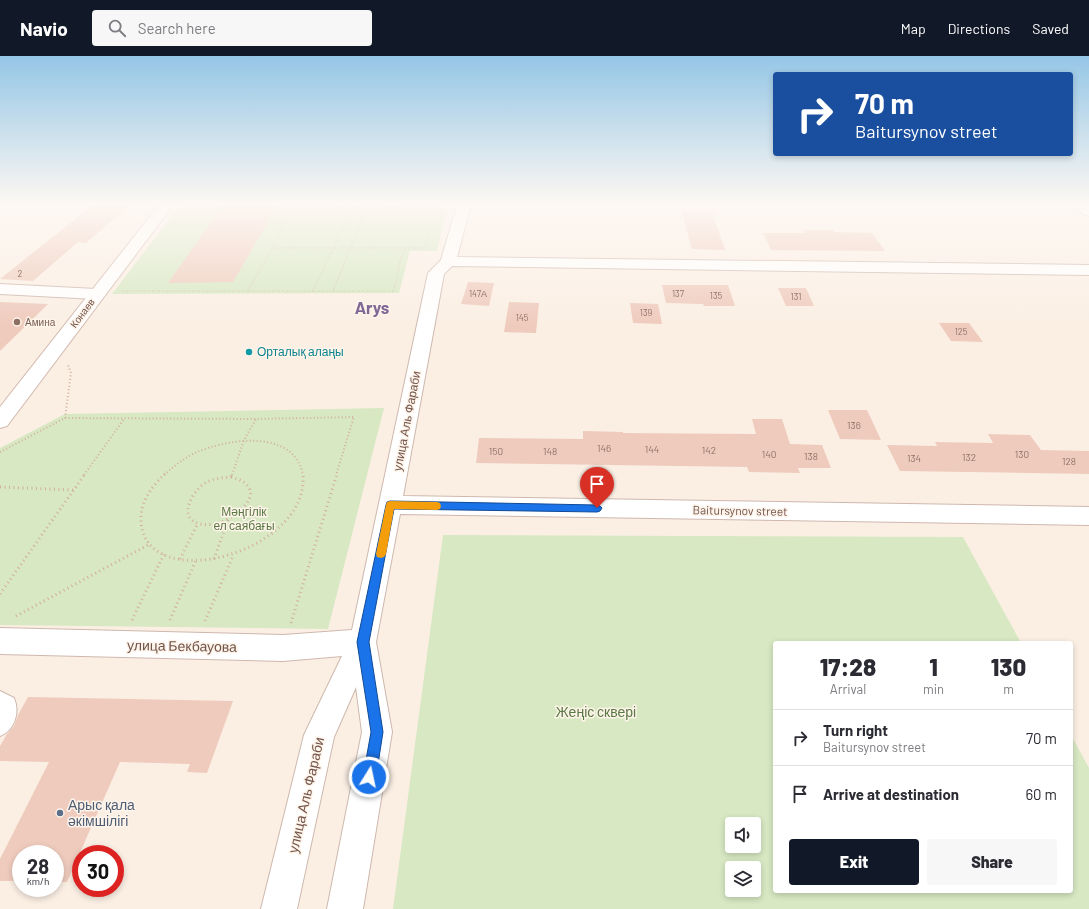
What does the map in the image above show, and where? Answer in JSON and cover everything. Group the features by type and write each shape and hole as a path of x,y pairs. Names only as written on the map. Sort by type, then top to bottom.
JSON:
{"street":[{"name":"Конаев","path":"0,421 135,245"},
{"name":"улица Аль Фараби","path":"280,909 319,735 363,642 436,273 448,261 453,245"},
{"path":"448,261 1089,270"},
{"path":"0,289 96,294"},
{"name":"Baitursynov street","path":"390,505 1089,516"},
{"name":"улица Бекбауова","path":"5,639 283,648 363,642"},
{"name":"улица Аль Фараби","path":"345,909 377,732 363,642"}],"lane":[{"path":"0,700 8,704 8,714 0,727"}],"path":[{"path":"248,290 275,245"},
{"path":"313,291 335,245"},
{"path":"334,291 351,245"},
{"path":"273,248 425,248 426,245"},
{"path":"120,292 248,290 394,291 400,261 405,248"},
{"path":"0,452 65,418 354,418 290,626"},
{"path":"0,594 124,419"},
{"path":"231,477 244,440 256,419"},
{"path":"244,440 260,441 274,444 286,450 295,458 301,468 304,479 299,500 289,517 266,538 233,555 213,559 180,559 164,554 150,544 143,535 140,524 141,512 149,493 164,474 193,454 210,447 244,440"},
{"path":"231,477 241,479 248,485 251,492 249,502 244,509 228,520 208,525 198,523 191,519 187,513 189,498 207,482 219,478 231,477"},
{"path":"0,488 73,490"},
{"path":"213,559 228,520"},
{"path":"180,559 198,523"},
{"path":"5,639 150,544"},
{"path":"139,622 131,622 164,554"},
{"path":"211,624 203,624 233,555"},
{"path":"176,623 169,623 196,560"}],"green space":[{"path":"150,245 438,245 437,251 410,251 399,293 112,294"},
{"name":"Мәңгілік ел саябағы","path":"384,408 328,629 0,625 0,448 65,414"},
{"name":"Жеңіс сквері","path":"443,535 963,537 1020,641 773,641 773,893 1073,893 1073,739 1089,768 1089,909 393,909"}],"building":[{"path":"43,245 75,245 33,281 0,279"},
{"path":"195,245 255,245 233,282 168,283"},
{"path":"691,245 723,245 725,250 692,249"},
{"path":"769,245 881,245 885,251 771,250"},
{"path":"468,282 494,283 489,306 461,304"},
{"path":"662,285 728,285 735,306 704,306 703,304 666,303"},
{"path":"778,288 806,288 814,306 786,306"},
{"path":"0,302 48,304 0,351"},
{"path":"509,302 539,303 536,333 504,332"},
{"path":"630,303 658,304 662,324 633,323"},
{"path":"939,323 969,323 983,342 951,341"},
{"path":"828,410 867,410 881,440 840,439"},
{"path":"752,419 782,419 790,444 822,445 831,468 798,468 800,473 749,472 747,467 476,463 479,438 583,439 583,431 623,433 756,434"},
{"path":"988,434 1030,435 1041,450 1089,451 1089,474 900,471 887,445 937,446 935,442 993,443"},
{"name":"Арыс қала әкімшілігі","path":"28,697 233,701 207,773 187,772 190,764 120,762 83,845 72,845 72,871 67,882 64,882 64,845 12,845 12,881 0,881 0,859 49,762 0,761 0,746 14,726"}],"slow traffic":[{"path":"381,554 390,505 437,506"}],"place":[{"name":"Амина","path":"17,322"},
{"name":"Орталық алаңы","path":"249,352"},
{"name":"Арыс қала әкімшілігі","path":"60,813"}],"district":[{"name":"Arys","path":"372,308"}],"route":[{"path":"369,777 377,732 363,642 390,505 597,508"}]}
